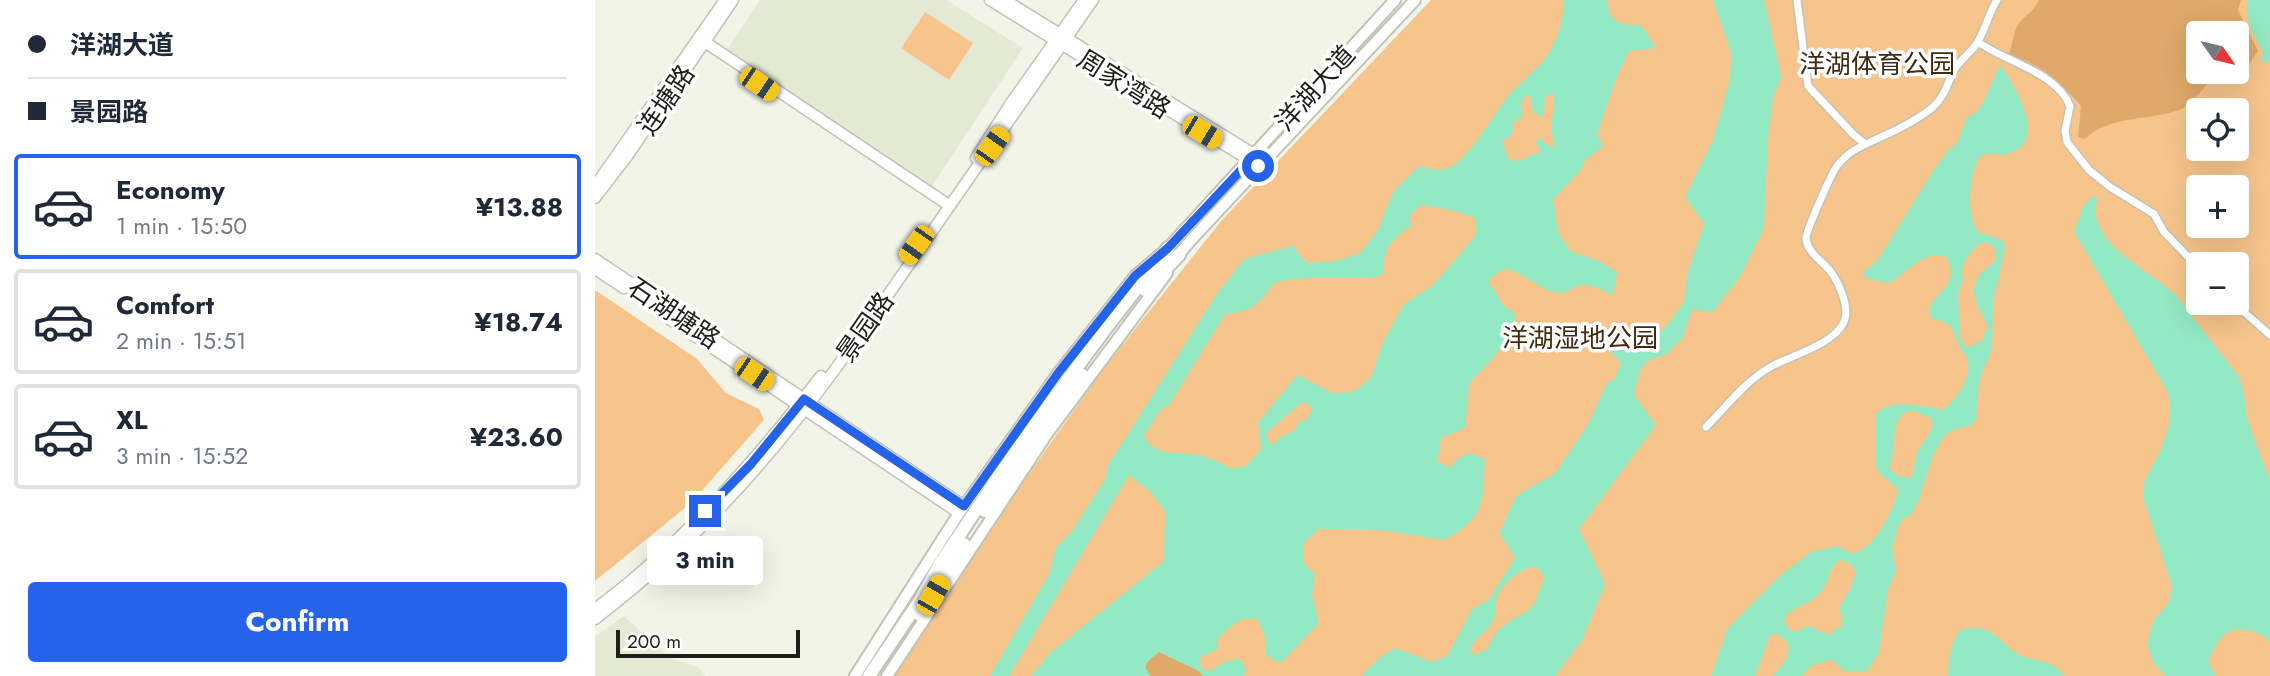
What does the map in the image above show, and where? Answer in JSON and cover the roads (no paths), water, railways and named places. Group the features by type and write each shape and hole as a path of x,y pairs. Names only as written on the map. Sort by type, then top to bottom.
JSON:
{"highway":[{"path":"869,676 1023,440 1173,252"},
{"path":"879,676 969,535 1112,326"}],"main road":[{"name":"连塘路","path":"595,198 628,155 725,0"},
{"name":"连塘路","path":"595,186 733,0"},
{"name":"周家湾路","path":"990,0 1061,39 1257,160"},
{"name":"周家湾路","path":"1005,0 1061,39"},
{"name":"景园路","path":"595,619 702,526 753,473 946,207 1061,39 1084,0"},
{"name":"景园路","path":"1061,39 1093,0"},
{"name":"洋湖大道","path":"887,676 1047,435 1144,307 1173,252 1257,160 1395,0"},
{"name":"洋湖大道","path":"1257,160 1415,0"},
{"path":"701,42 946,207"},
{"name":"洋湖大道","path":"855,676 962,509 1059,372 1135,276 1173,252"},
{"name":"石湖塘路","path":"595,259 804,404"},
{"name":"石湖塘路","path":"595,269 962,509"},
{"name":"景园路","path":"595,608 644,570 690,527 804,404"}],"street":[{"path":"1797,0 1808,86 1864,143"},
{"path":"1706,427 1752,379 1839,331 1847,310 1831,272 1808,247 1805,236 1837,166 1864,143 1880,138 1930,110 1943,96 1953,71 1977,42 1997,0"},
{"path":"1977,42 1994,54 2024,65 2059,91 2070,106 2065,131 2067,142 2089,170 2154,214 2164,232 2186,255"},
{"path":"2248,315 2270,335"}],"park label":[{"name":"洋湖体育公园","path":"1877,64"},
{"name":"洋湖湿地公园","path":"1580,338"}]}
